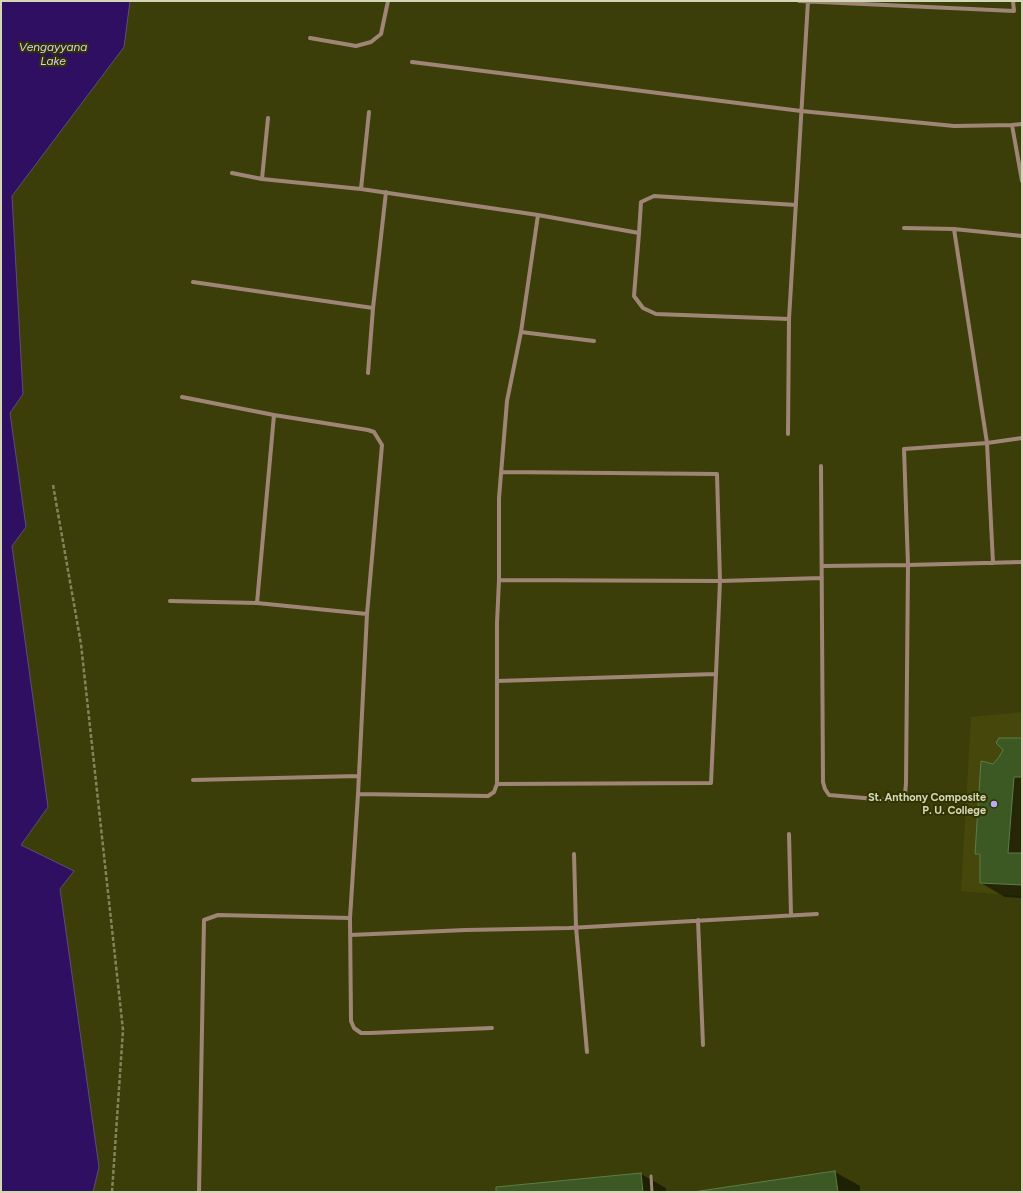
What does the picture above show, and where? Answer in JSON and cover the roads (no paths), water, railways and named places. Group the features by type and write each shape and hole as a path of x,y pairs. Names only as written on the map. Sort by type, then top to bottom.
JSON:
{"street":[{"path":"310,38 356,46 370,42 381,34 388,1"},
{"path":"799,1 1014,11 1013,1"},
{"path":"788,434 789,319 808,1"},
{"path":"412,62 801,111 954,126 1022,124"},
{"path":"361,189 369,112"},
{"path":"262,179 268,118"},
{"path":"1012,125 1022,181"},
{"path":"232,173 262,179 386,192 538,215 639,233"},
{"path":"368,373 373,308 386,192"},
{"path":"789,319 656,314 643,308 634,296 641,202 654,196 796,205"},
{"path":"358,794 488,796 494,792 497,784 499,498 507,401 521,332 538,215"},
{"path":"904,228 954,229 1022,236"},
{"path":"954,229 987,443 993,563"},
{"path":"193,282 373,308"},
{"path":"521,332 594,340"},
{"path":"182,397 274,415 361,428 374,432 382,445 367,614 350,918 351,1021 354,1028 361,1033 492,1028"},
{"path":"257,603 274,415"},
{"path":"821,466 823,782 825,789 830,795 898,801 905,795 906,783 908,565 904,449 987,443 1022,438"},
{"path":"497,784 711,784 720,581 717,474 502,472"},
{"path":"822,566 1022,562"},
{"path":"499,580 720,581 822,578"},
{"path":"170,601 257,603 367,614"},
{"path":"497,681 716,674"},
{"path":"193,780 358,776"},
{"path":"789,834 791,915"},
{"path":"574,854 576,927 587,1052"},
{"path":"350,935 576,927 816,914"},
{"path":"199,1192 204,920 218,915 350,918"},
{"path":"698,920 703,1045"}],"lane":[{"path":"651,1176 652,1192"}],"water":[{"name":"Vengayyana Lake","path":"1,1 130,1 124,47 12,196 23,394 10,413 26,527 12,546 48,807 21,845 74,871 60,889 99,1167 93,1192 1,1192"}],"place":[{"name":"St. Anthony Composite P. U. College","path":"994,804"}]}
